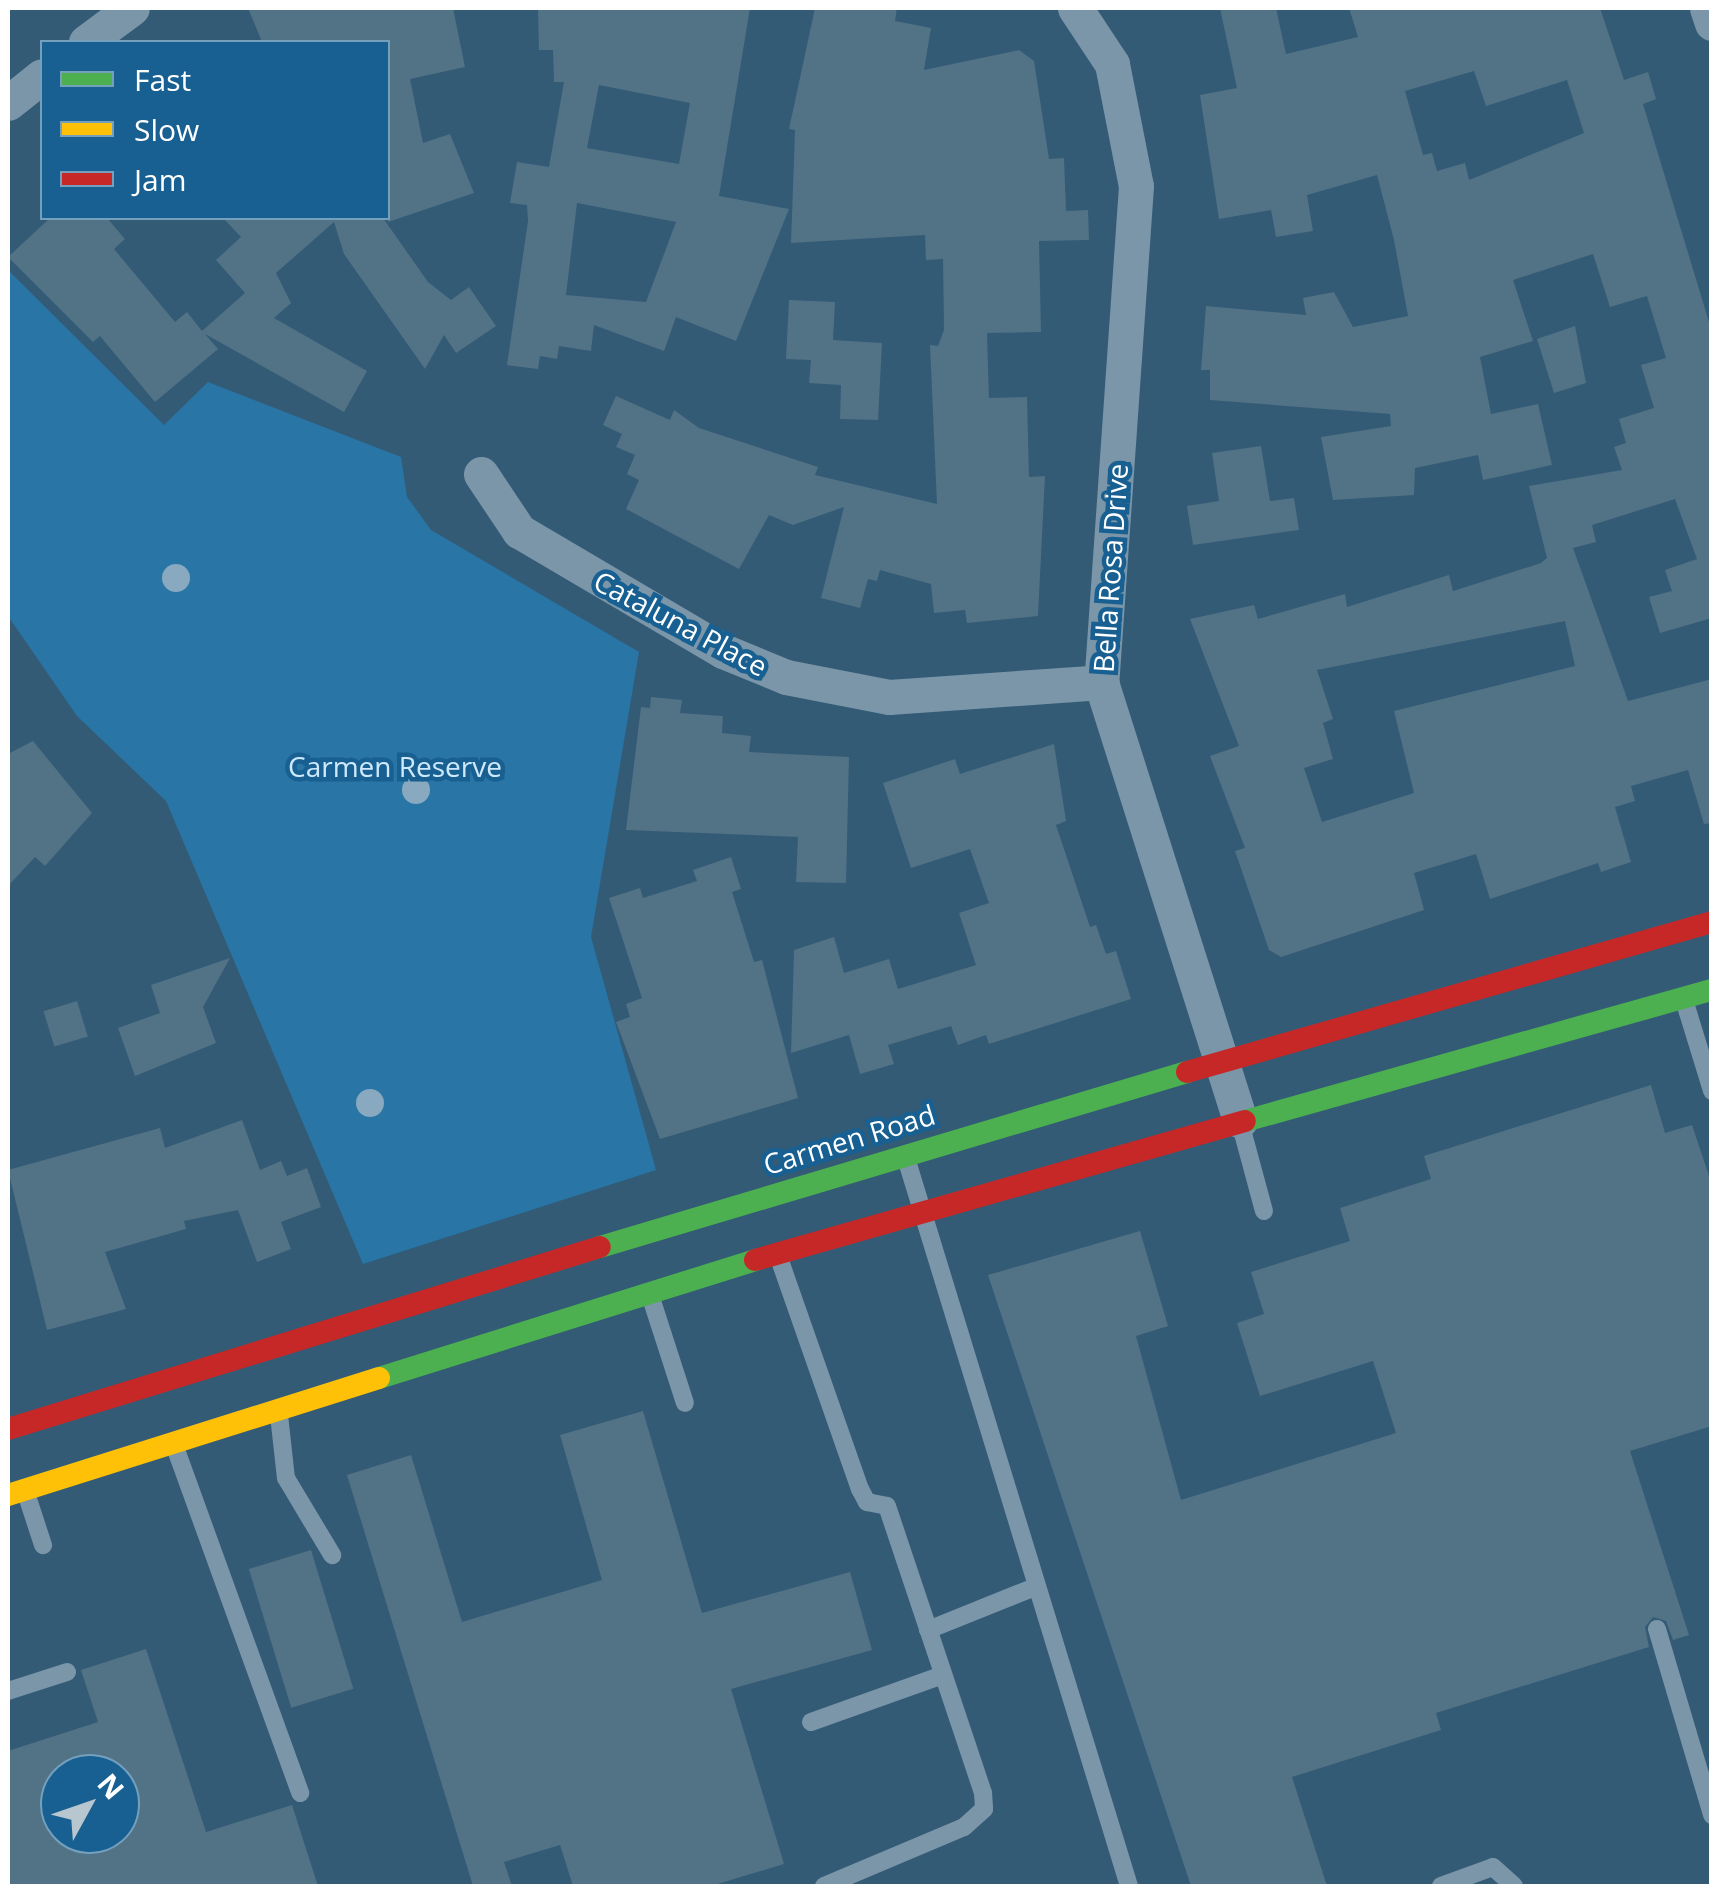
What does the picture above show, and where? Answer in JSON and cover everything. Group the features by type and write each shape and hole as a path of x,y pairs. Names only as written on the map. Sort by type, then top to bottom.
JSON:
{"highway":[{"name":"Carmen Road","path":"8,1430 904,1153 1712,922"},
{"path":"16,1491 777,1253 1712,990"}],"street":[{"path":"89,40 132,8"},
{"name":"Bella Rosa Drive","path":"1075,8 1112,64 1136,186 1101,682 1240,1120"},
{"path":"1707,8 1712,23"},
{"path":"8,103 40,78"},
{"name":"Cataluna Place","path":"480,474 519,531 692,635 786,677 889,697 1101,682"}],"lane":[{"path":"1684,998 1712,1090"},
{"path":"1240,1120 1264,1211"},
{"path":"904,1153 918,1213 1129,1886"},
{"path":"777,1253 860,1489 867,1502 886,1506 944,1675 984,1809 964,1827 824,1886"},
{"path":"650,1295 684,1403"},
{"path":"279,1410 286,1478 332,1555"},
{"path":"173,1442 300,1793"},
{"path":"16,1491 43,1545"},
{"path":"928,1630 1035,1587"},
{"path":"1656,1629 1712,1815"},
{"path":"8,1692 67,1672"},
{"path":"811,1722 944,1675"},
{"path":"1441,1886 1493,1868 1514,1886"}],"green space":[{"name":"Carmen Reserve","path":"8,270 164,425 208,382 401,457 407,497 431,530 639,652 591,937 656,1170 363,1264 166,801 77,716 8,616"}],"building":[{"path":"248,8 453,8 465,67 410,79 423,143 450,134 474,193 388,222 390,40 261,40"},
{"path":"538,8 750,8 719,196 789,209 736,341 676,317 664,351 594,325 591,351 559,346 557,359 540,356 538,369 507,365 528,221 527,205 510,203 517,162 549,167 564,82 554,82 553,50 539,50","holes":["599,85 690,103 679,164 587,148","577,203 676,222 646,302 566,295"]},
{"path":"815,8 897,8 895,21 931,28 924,70 1019,50 1034,61 1049,159 1064,158 1066,211 1088,210 1089,240 1039,241 1041,332 987,333 989,398 1027,397 1029,477 1045,476 1038,616 967,623 965,610 934,613 931,584 880,570 877,581 868,579 860,608 821,598 844,507 793,525 769,515 739,569 626,509 639,480 627,474 635,455 616,447 622,434 603,425 616,396 670,420 674,410 699,428 818,467 815,475 937,504 930,345 938,346 944,330 943,259 926,260 925,235 791,243 795,130 789,129"},
{"path":"1220,8 1276,8 1286,54 1358,37 1349,8 1600,8 1624,80 1648,72 1656,99 1643,104 1712,332 1712,618 1660,633 1649,597 1672,591 1665,570 1697,559 1675,499 1592,525 1596,542 1573,548 1628,701 1712,679 1712,823 1704,824 1688,770 1631,786 1635,801 1615,807 1631,862 1601,872 1598,863 1490,899 1476,854 1414,873 1424,910 1281,957 1269,950 1235,851 1245,848 1210,756 1239,746 1190,619 1254,605 1258,619 1345,594 1347,607 1449,575 1453,591 1541,563 1547,558 1529,486 1622,470 1614,447 1626,443 1619,419 1654,408 1641,365 1666,358 1647,296 1610,307 1593,254 1513,280 1533,341 1480,357 1491,414 1538,404 1552,465 1483,480 1478,455 1415,468 1414,495 1333,500 1321,437 1391,426 1390,414 1210,400 1210,370 1201,370 1206,306 1306,315 1303,298 1334,292 1353,327 1408,316 1394,240 1377,175 1307,195 1313,231 1276,237 1271,210 1219,219 1200,95 1237,88","holes":["1474,71 1486,106 1567,80 1584,133 1469,180 1465,163 1437,171 1432,153 1423,155 1405,91","1565,621 1575,666 1394,711 1414,793 1322,822 1304,768 1333,759 1323,723 1333,719 1317,670"]},
{"path":"48,220 109,220 125,239 114,249 175,322 187,312 202,331 245,293 216,260 241,237 225,220 384,220 428,282 451,300 469,287 496,326 456,353 444,335 425,369 344,254 334,222 276,273 291,303 274,318 367,371 344,412 205,334 218,349 155,402 100,336 93,342 8,257"},
{"path":"789,300 835,302 833,340 882,343 878,420 840,419 841,385 809,383 811,360 786,359"},
{"path":"1575,326 1586,383 1554,393 1537,339"},
{"path":"1261,446 1270,501 1294,498 1299,530 1193,545 1187,506 1219,501 1212,453"},
{"path":"651,697 682,700 680,713 723,716 722,733 751,736 749,752 849,757 846,883 796,882 798,837 626,830 641,707 650,708"},
{"path":"33,741 92,813 45,866 35,857 8,886 8,754"},
{"path":"1054,744 1066,821 1056,825 1090,927 1096,925 1106,954 1116,951 1131,999 989,1044 986,1035 958,1045 951,1026 888,1045 894,1064 860,1074 849,1035 791,1053 794,950 834,937 844,973 889,959 898,989 976,965 959,913 989,903 970,849 911,868 883,783 955,759 960,774"},
{"path":"731,857 741,889 732,892 754,962 762,960 798,1098 660,1139 616,1022 630,1017 626,1004 642,998 609,898 640,888 643,898 697,881 693,870"},
{"path":"230,958 203,1007 216,1043 135,1076 118,1028 160,1013 151,985"},
{"path":"77,1001 88,1036 54,1047 44,1011"},
{"path":"1651,1085 1665,1133 1692,1125 1712,1185 1712,1426 1630,1451 1689,1635 1673,1640 1666,1621 1653,1617 1645,1627 1649,1647 1436,1713 1441,1730 1292,1777 1327,1886 1191,1886 988,1275 1140,1231 1168,1326 1136,1336 1181,1500 1396,1433 1373,1361 1260,1396 1237,1323 1264,1314 1251,1272 1350,1241 1340,1208 1431,1179 1424,1156"},
{"path":"242,1120 260,1170 281,1161 287,1176 307,1168 321,1207 281,1222 291,1249 257,1262 238,1210 184,1221 186,1229 105,1252 126,1309 47,1330 8,1170 160,1128 165,1148"},
{"path":"643,1411 702,1613 850,1572 872,1650 731,1689 784,1864 711,1886 573,1886 560,1845 504,1862 512,1886 473,1886 347,1475 411,1455 462,1622 602,1580 560,1435"},
{"path":"311,1550 353,1689 291,1708 249,1569"},
{"path":"146,1649 206,1832 292,1805 318,1886 8,1886 8,1751 98,1722 81,1670"}],"traffic: fast":[{"path":"1245,1121 1712,990"},
{"path":"600,1247 1187,1072"},
{"path":"379,1378 755,1260"}],"traffic: slow":[{"path":"8,1495 379,1378"}],"traffic: jam":[{"path":"1187,1072 1712,922"},
{"path":"755,1260 1245,1121"},
{"path":"8,1429 600,1247"}]}
